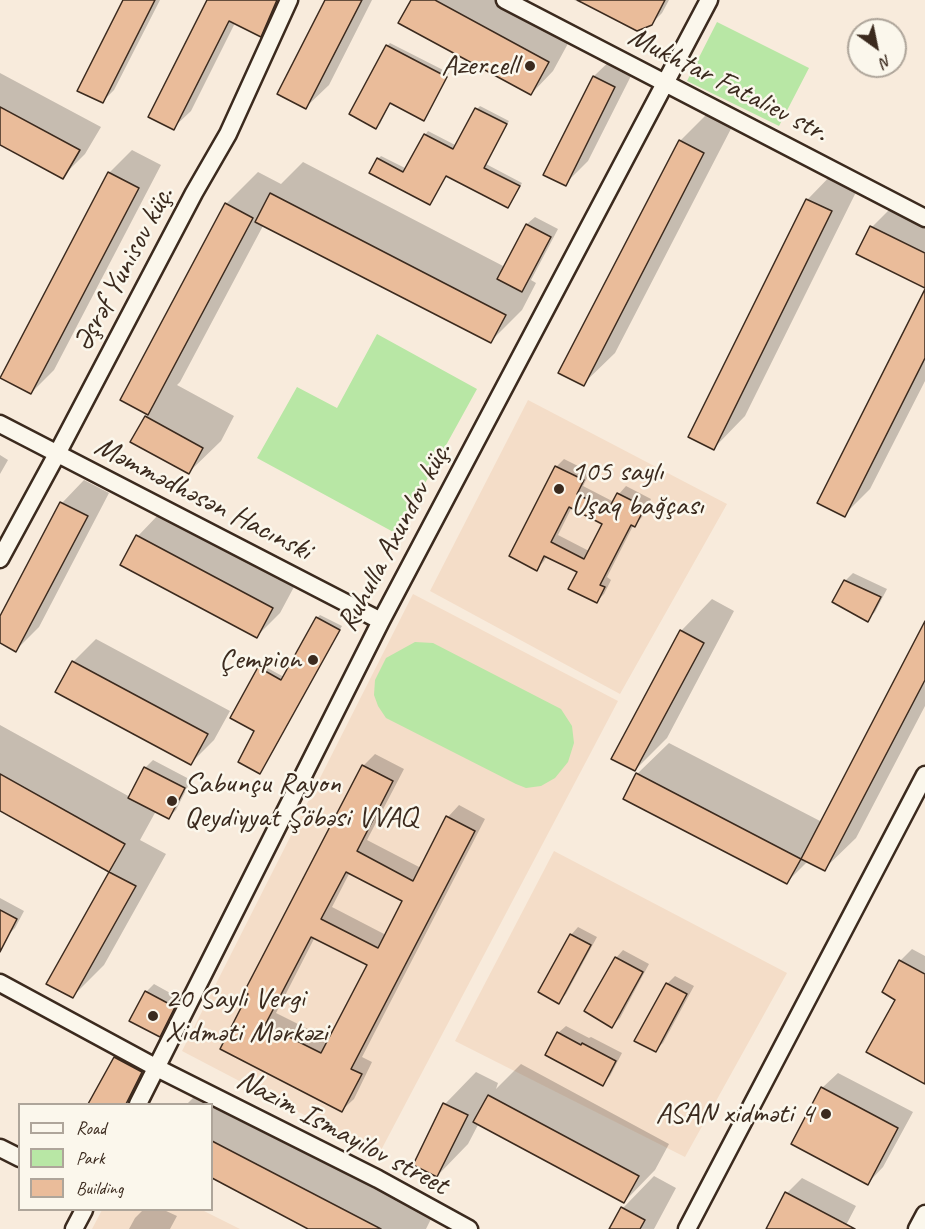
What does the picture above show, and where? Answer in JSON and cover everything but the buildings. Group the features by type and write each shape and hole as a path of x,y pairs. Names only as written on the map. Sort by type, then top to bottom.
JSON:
{"street":[{"name":"Əşrəf Yunisov küç.","path":"0,559 194,193 228,134 289,0"},
{"name":"Mukhtar Fataliev str.","path":"505,0 925,218"},
{"name":"Ruhulla Axundov küç.","path":"139,1103 381,621 709,0"},
{"name":"Məmmədhəsən Hacınski","path":"0,424 381,621"},
{"path":"687,1229 925,776"},
{"name":"Nazim Ismayilov street","path":"0,982 158,1068 378,1179 469,1229"},
{"path":"0,1148 18,1157"},
{"path":"74,1229 83,1211"},
{"path":"917,1229 925,1214"}],"shaded area":[{"path":"528,400 727,504 620,694 430,591"},
{"path":"413,594 618,701 379,1154 182,1051"},
{"path":"554,851 787,973 685,1157 455,1041"},
{"path":"101,1211 204,1211 240,1229 92,1229"}],"green space":[{"path":"717,22 809,68 779,126 687,81"},
{"path":"377,334 477,389 397,534 257,458 297,387 337,408"},
{"path":"415,642 433,643 561,709 572,726 574,743 568,762 555,778 541,786 526,788 386,718 374,695 375,680 386,658"}],"place":[{"name":"Azercell","path":"530,66"},
{"name":"105 saylı Uşaq bağçası","path":"559,489"},
{"name":"Çempion","path":"313,660"},
{"name":"Sabunçu Rayon Qeydiyyat Şöbəsi VVAQ","path":"172,801"},
{"name":"20 Saylı Vergi Xidməti Mərkəzi","path":"153,1016"},
{"name":"ASAN xidməti 4","path":"826,1114"}]}
